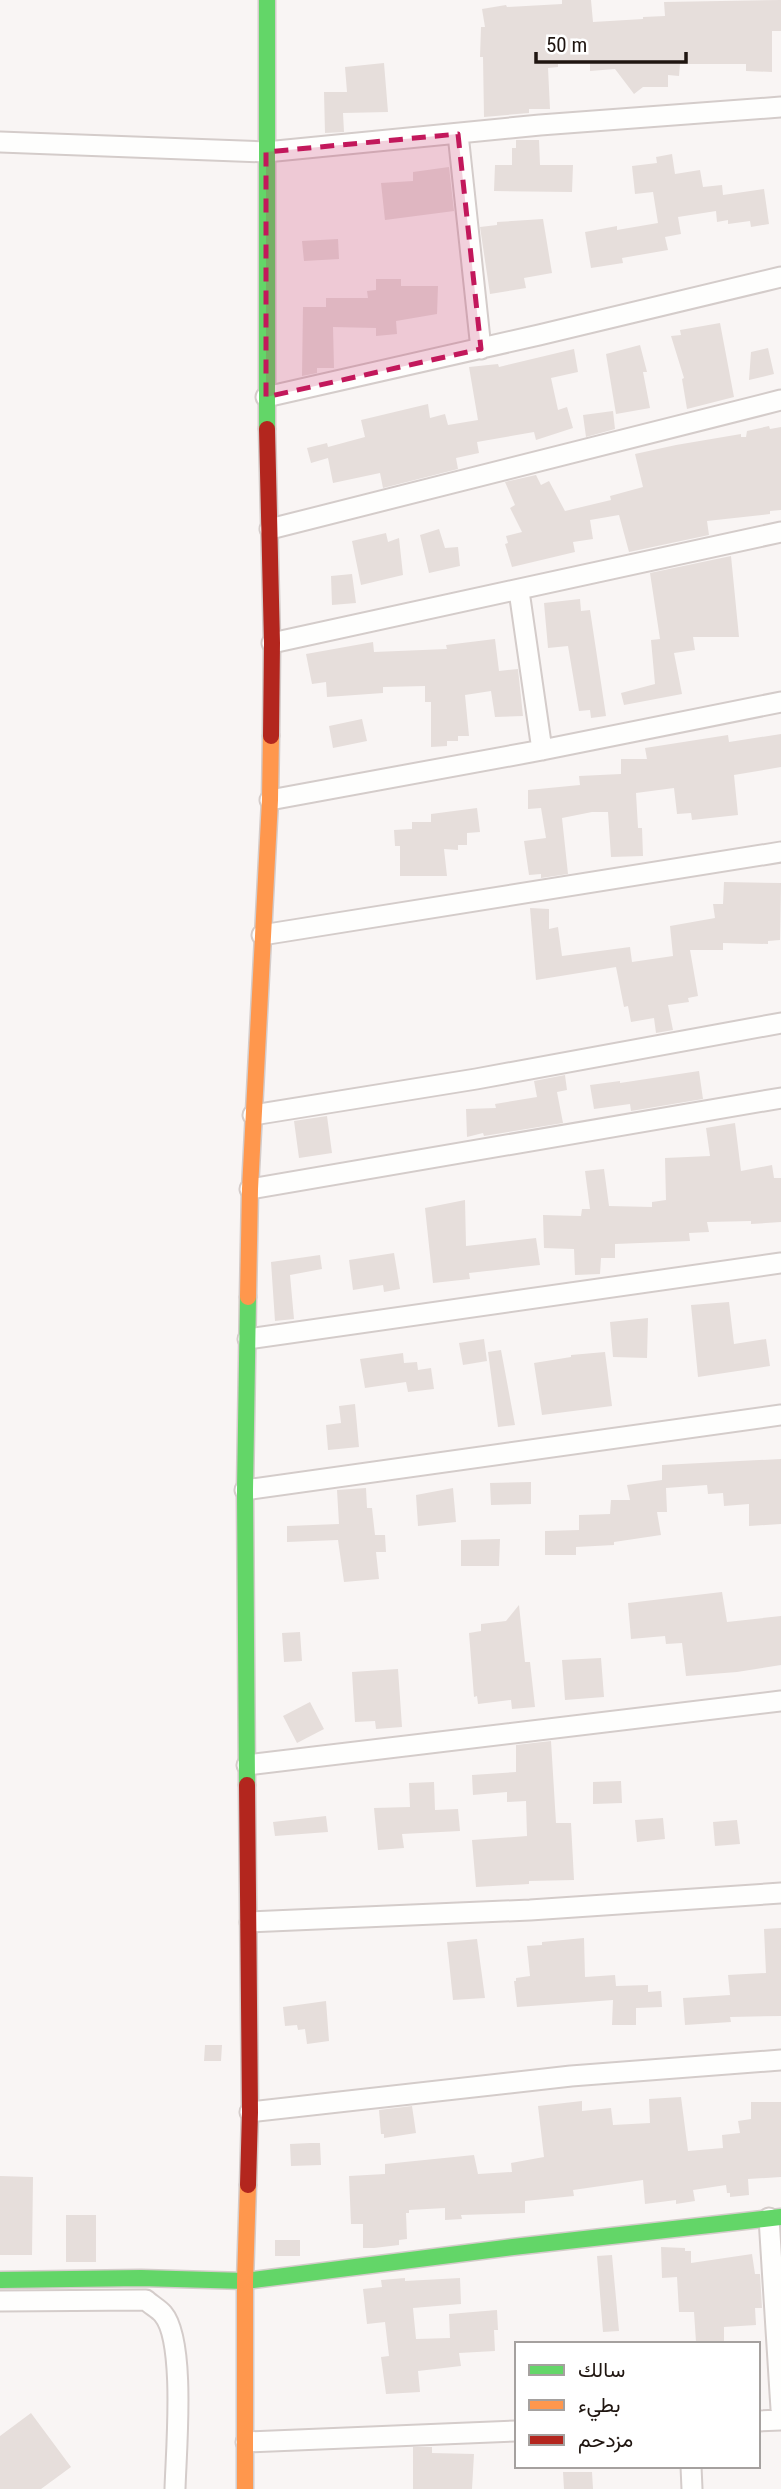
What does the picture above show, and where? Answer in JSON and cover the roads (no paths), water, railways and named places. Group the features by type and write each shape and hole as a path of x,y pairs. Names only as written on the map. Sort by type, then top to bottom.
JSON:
{"street":[{"path":"246,2489 245,2281 250,2112 250,1922 244,1490 250,1189 270,800 272,643 266,397 267,0"},
{"path":"0,142 266,152 540,125 781,107"},
{"path":"458,134 481,349"},
{"path":"266,397 781,277"},
{"path":"270,529 781,400"},
{"path":"272,643 781,532"},
{"path":"519,590 542,750"},
{"path":"270,800 542,750 781,702"},
{"path":"262,935 781,852"},
{"path":"253,1115 503,1074 781,1023"},
{"path":"250,1189 781,1098"},
{"path":"248,1339 781,1263"},
{"path":"244,1490 781,1415"},
{"path":"247,1765 781,1701"},
{"path":"250,1922 530,1910 781,1893"},
{"path":"250,2112 571,2076 781,2060"},
{"path":"0,2280 141,2278 245,2281 500,2248 775,2217 781,2409"},
{"path":"0,2301 146,2301 164,2314 173,2335 177,2366 175,2489"},
{"path":"760,2421 781,2420"},
{"path":"246,2442 515,2431"},
{"path":"691,2468 692,2489"}]}
